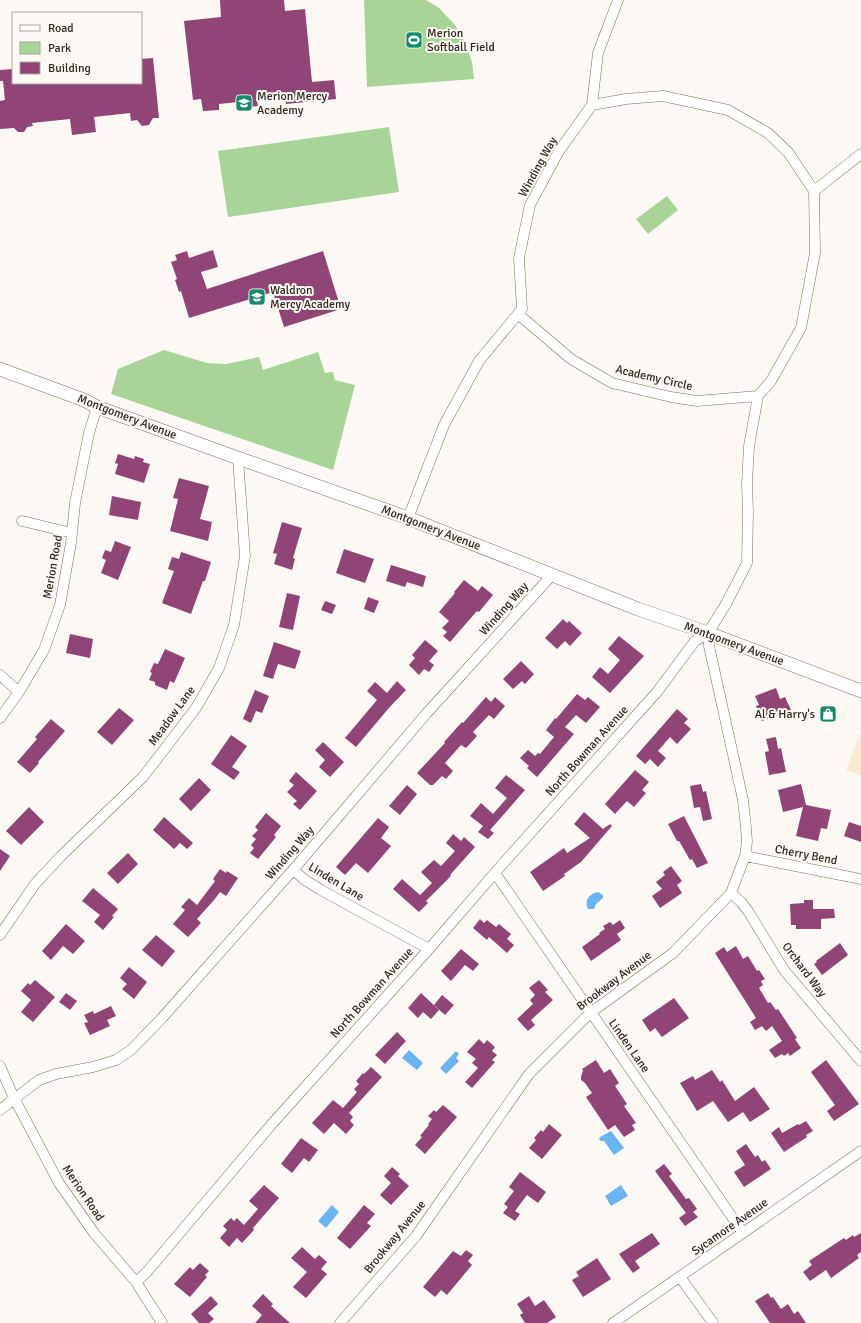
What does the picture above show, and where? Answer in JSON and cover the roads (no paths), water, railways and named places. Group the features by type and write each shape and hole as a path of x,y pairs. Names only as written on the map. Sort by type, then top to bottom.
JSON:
{"main road":[{"name":"Montgomery Avenue","path":"0,369 84,400 97,407 408,518 638,609 708,633 861,691"}],"street":[{"name":"Winding Way","path":"408,518 444,425 479,361 522,309 519,258 530,205 559,151 592,105 598,52 618,0"},
{"path":"592,105 626,99 663,96 728,110 768,133 788,152 814,191 815,253 801,328 771,381 758,396"},
{"path":"814,191 861,154"},
{"name":"Academy Circle","path":"518,314 571,359 612,383 671,397 697,401 758,396"},
{"name":"North Bowman Avenue","path":"136,1282 146,1273 271,1125 429,950 495,873 657,692 695,641 708,633 726,604 747,564 749,446 758,396"},
{"name":"Merion Road","path":"0,718 19,692 44,650 60,605 71,543 75,503 89,433 97,407"},
{"name":"Meadow Lane","path":"0,935 35,884 61,856 143,777 196,708 219,668 234,625 245,556 238,458"},
{"path":"22,521 72,533"},
{"name":"Winding Way","path":"14,1098 39,1080 56,1074 92,1067 116,1060 131,1050 162,1018 293,870 426,714 552,575"},
{"name":"Brookway Avenue","path":"340,1323 416,1236 529,1074 590,1012 673,953 731,893 745,856 746,828 742,800 709,646 708,633"},
{"path":"0,676 19,692"},
{"name":"Cherry Bend","path":"745,856 861,879"},
{"name":"Linden Lane","path":"293,870 320,890 429,950"},
{"name":"Linden Lane","path":"495,873 743,1233"},
{"name":"Orchard Way","path":"731,893 748,911 784,970 861,1061"},
{"name":"Merion Road","path":"0,1066 14,1098 59,1183 94,1233 136,1282 162,1323"},
{"path":"0,1110 14,1098"},
{"name":"Sycamore Avenue","path":"613,1323 861,1151"},
{"path":"680,1277 713,1323"}],"water":[{"path":"598,892 603,895 603,898 596,904 594,909 588,909 588,898 592,894"},
{"path":"409,1050 423,1063 417,1070 402,1058"},
{"path":"456,1051 459,1054 456,1058 459,1061 446,1074 440,1068"},
{"path":"611,1131 624,1148 614,1155 604,1141 599,1139"},
{"path":"621,1185 628,1196 611,1206 605,1196"},
{"path":"332,1205 339,1212 326,1228 318,1221"}],"place":[{"name":"Merion Softball Field","path":"414,40"},
{"name":"Merion Mercy Academy","path":"244,103"},
{"name":"Waldron Mercy Academy","path":"257,297"},
{"name":"Al & Harry's","path":"828,714"}]}
